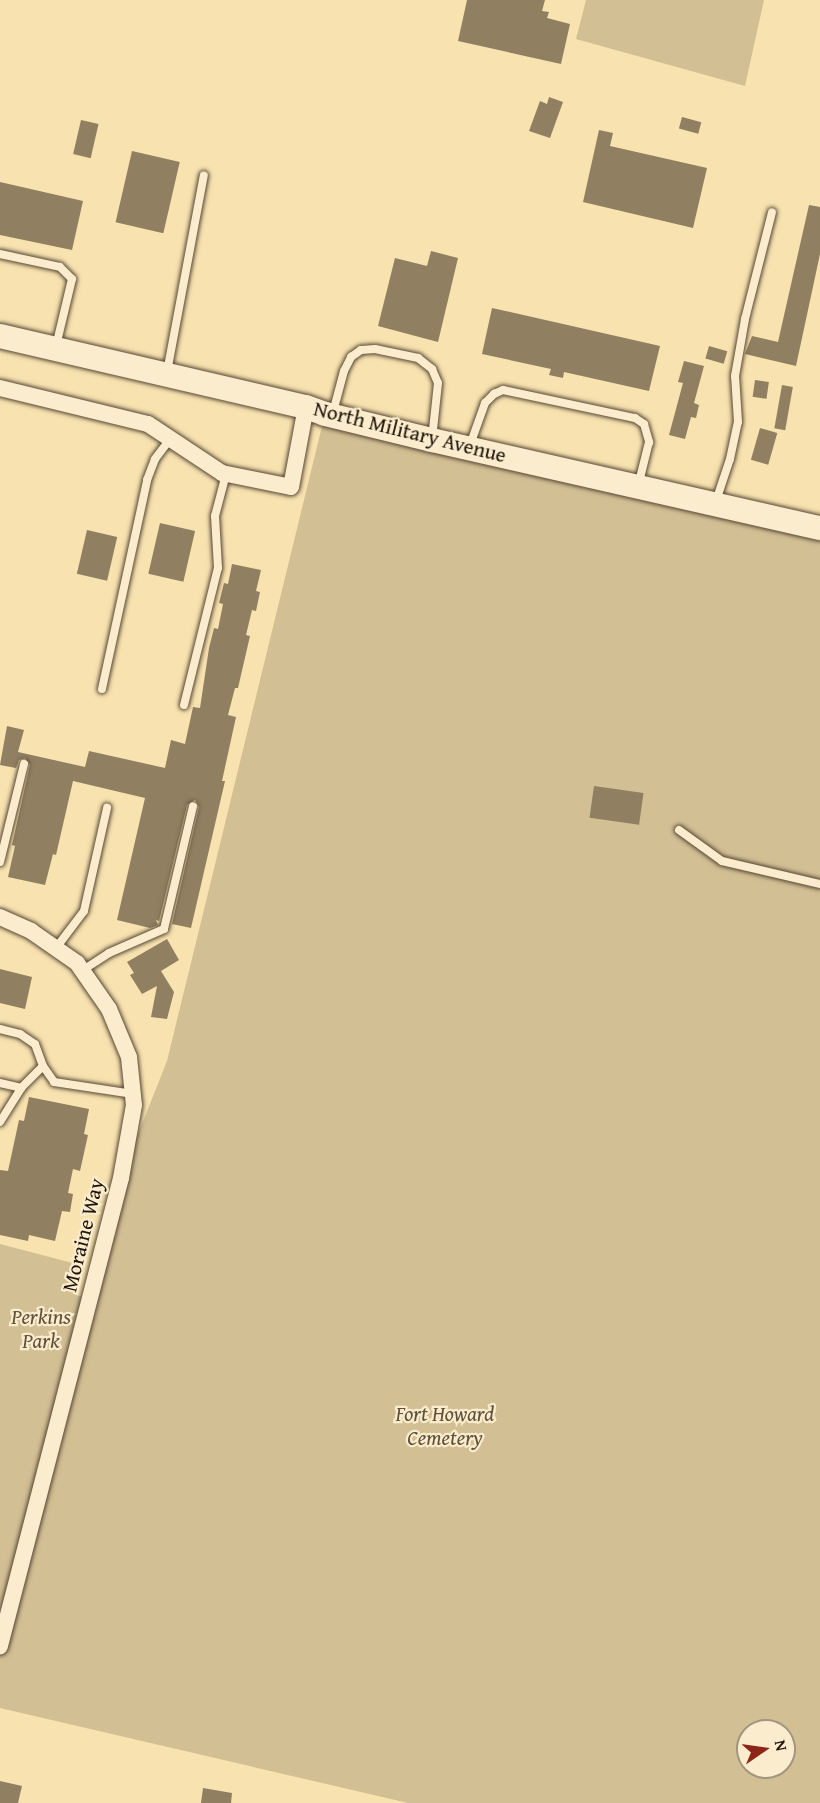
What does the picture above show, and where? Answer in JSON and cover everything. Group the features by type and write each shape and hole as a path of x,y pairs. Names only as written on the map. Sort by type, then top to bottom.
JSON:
{"main road":[{"name":"North Military Avenue","path":"0,336 306,407 332,416 432,440 820,528"}],"street":[{"path":"0,388 148,424 226,474 291,487 306,407"},
{"name":"Moraine Way","path":"0,917 31,931 77,963 83,970 109,1009 129,1057 134,1105 121,1178 0,1647"}],"lane":[{"path":"166,376 204,175"},
{"path":"714,504 730,459 738,422 735,376 745,319 772,212"},
{"path":"0,254 60,267 72,279 56,349"},
{"path":"332,416 344,371 351,357 361,350 375,349 418,358 432,369 438,383 432,440"},
{"path":"469,447 485,403 494,394 503,390 636,418 644,424 649,441 638,486"},
{"path":"102,689 147,480 154,459 170,439"},
{"path":"184,705 218,568 215,516 226,474"},
{"path":"0,862 24,764"},
{"path":"83,970 109,953 164,929 194,806"},
{"path":"56,948 84,911 107,808"},
{"path":"679,830 722,861 820,884"},
{"path":"0,1029 20,1034 35,1044 43,1066 54,1082 132,1094"},
{"path":"0,1122 21,1088 43,1066"},
{"path":"0,1083 21,1088"}],"green space":[{"path":"586,0 764,0 745,86 576,39"},
{"name":"Fort Howard Cemetery","path":"325,414 820,528 820,1803 408,1803 0,1708 0,1244 84,1266 76,1295 90,1299 121,1177 167,1061"}],"building":[{"path":"467,0 545,0 542,11 549,12 547,18 570,24 561,64 458,41"},
{"path":"549,97 563,102 550,138 529,131 540,101 547,104"},
{"path":"682,117 701,122 698,134 679,129"},
{"path":"81,120 99,124 91,158 73,154"},
{"path":"599,130 613,133 610,146 707,168 693,228 583,202"},
{"path":"132,151 180,162 163,233 116,222"},
{"path":"0,182 83,201 72,250 0,235"},
{"path":"809,205 820,207 820,254 796,366 745,354 752,336 778,342"},
{"path":"431,251 458,258 438,342 378,326 395,258 427,266"},
{"path":"492,308 660,346 649,391 564,372 563,378 549,375 551,369 482,354"},
{"path":"709,346 727,351 724,364 705,358"},
{"path":"684,361 704,366 694,403 699,405 696,418 691,417 685,439 669,435 683,383 678,382"},
{"path":"755,380 769,382 766,399 753,397"},
{"path":"782,385 793,387 785,430 774,428"},
{"path":"760,428 777,433 768,465 751,460"},
{"path":"160,523 195,531 183,582 148,574"},
{"path":"87,530 117,537 107,581 77,574"},
{"path":"232,564 261,570 256,591 260,592 256,611 252,610 246,635 250,636 238,688 235,688 228,715 236,717 222,781 225,781 191,928 172,924 199,807 195,800 187,805 159,921 156,920 158,925 150,928 117,920 145,798 73,781 56,855 53,854 45,885 8,877 15,846 12,845 30,765 25,758 19,760 16,768 0,765 7,726 24,730 18,752 85,767 89,751 165,768 171,740 185,744 193,707 200,708 209,648 214,628 218,629 223,604 219,603 224,583 228,584"},
{"path":"594,786 644,793 639,825 590,818"},
{"path":"167,939 179,960 161,971 174,992 167,1019 151,1017 157,986 142,994 130,975 134,973 127,962"},
{"path":"0,969 32,977 25,1009 0,1003"},
{"path":"29,1097 89,1109 84,1134 88,1135 80,1171 73,1169 68,1193 73,1194 70,1212 62,1211 55,1241 29,1235 28,1241 0,1235 0,1170 8,1171 19,1120 24,1121"},
{"path":"0,1781 22,1786 18,1803 0,1803"},
{"path":"203,1788 232,1793 231,1803 201,1803"}],"park label":[{"name":"Perkins Park","path":"41,1329"}]}
